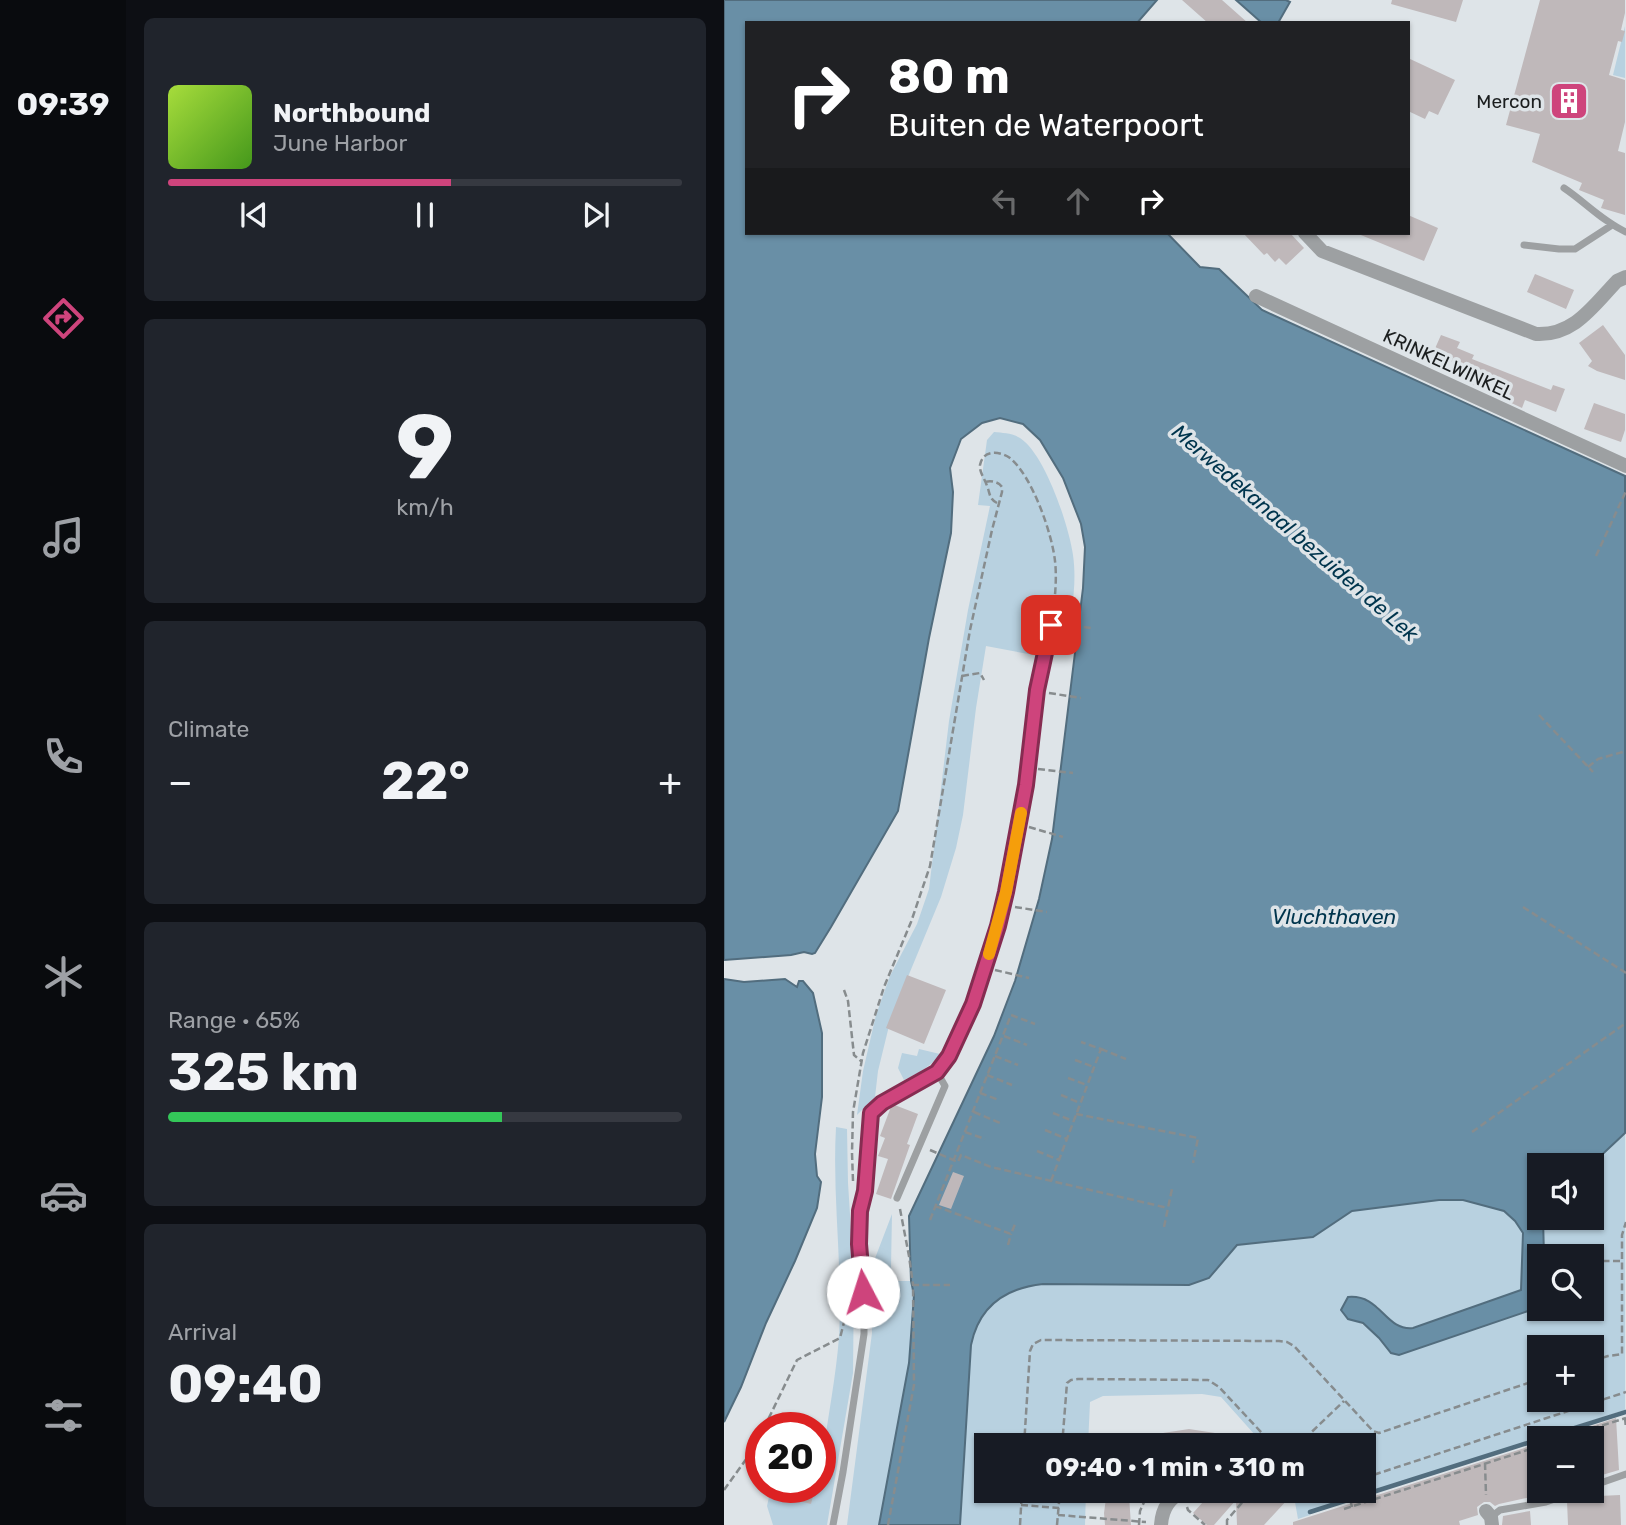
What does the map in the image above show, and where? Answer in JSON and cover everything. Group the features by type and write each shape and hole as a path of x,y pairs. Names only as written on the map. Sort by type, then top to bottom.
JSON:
{"street":[{"path":"1306,235 1322,251 1536,334 1558,332 1574,325 1617,281 1625,277"},
{"name":"KRINKELWINKEL","path":"1256,296 1625,466"},
{"path":"1161,1524 1168,1503"}],"lane":[{"path":"1564,188 1625,232"},
{"path":"1524,244 1559,249 1575,248 1612,225"},
{"path":"833,1525 864,1334 860,1211 865,1191 871,1113 882,1103 937,1072 949,1056 973,1004 998,926 1023,806 1037,690 1051,625"},
{"path":"898,1201 944,1086 937,1072"},
{"path":"1604,1482 1625,1474"},
{"path":"1490,1518 1500,1510 1540,1503"}],"path":[{"path":"999,503 991,500 980,470 984,457 994,452 1008,457 1016,464 1029,484 1049,532 1055,561 1051,625"},
{"path":"860,1211 854,1192 853,1112 873,1018 930,866 961,676 1002,492 1001,484 985,482"},
{"path":"1596,556 1625,491"},
{"path":"1067,625 1091,628"},
{"path":"961,676 980,673 984,680"},
{"path":"1054,695 1081,698"},
{"path":"1539,715 1593,772"},
{"path":"1588,767 1598,759 1625,751"},
{"path":"1043,769 1073,773"},
{"path":"1033,828 1063,837"},
{"path":"1523,906 1625,973"},
{"path":"1017,908 1047,912"},
{"path":"1001,971 1029,978"},
{"path":"844,990 848,1001 854,1055 862,1062"},
{"path":"930,1220 1011,1015 1035,1024"},
{"path":"1472,1132 1625,1023"},
{"path":"1003,1035 1027,1045"},
{"path":"1081,1042 1126,1059"},
{"path":"1051,1181 1101,1049"},
{"path":"995,1056 1018,1065"},
{"path":"1075,1060 1094,1067"},
{"path":"987,1075 1012,1085"},
{"path":"1068,1078 1087,1085"},
{"path":"980,1093 999,1100"},
{"path":"1061,1096 1080,1103"},
{"path":"973,1112 1000,1123"},
{"path":"1053,1113 1074,1121"},
{"path":"1076,1114 1198,1138 1193,1163"},
{"path":"1045,1130 1067,1139"},
{"path":"965,1132 985,1139"},
{"path":"925,1148 958,1162 961,1155 991,1167 1168,1208"},
{"path":"1037,1152 1059,1160"},
{"path":"1164,1227 1172,1189"},
{"path":"890,1525 914,1385 913,1285 910,1256 898,1201"},
{"path":"935,1206 1011,1234"},
{"path":"1604,1357 1624,1353 1622,1235 1625,1222"},
{"path":"1008,1245 1015,1224"},
{"path":"1604,1261 1622,1261"},
{"path":"772,1412 796,1360 840,1338 855,1277 862,1277"},
{"path":"913,1285 950,1284"},
{"path":"1025,1433 1030,1352 1033,1344 1048,1339 1287,1342 1294,1346 1373,1431 1379,1433 1527,1383"},
{"path":"1063,1433 1067,1384 1078,1379 1208,1381 1219,1387 1262,1433"},
{"path":"1376,1474 1625,1392"},
{"path":"1311,1433 1344,1401"},
{"path":"1600,1426 1625,1418 1625,1428"},
{"path":"1344,1509 1527,1450"},
{"path":"836,1457 845,1462"},
{"path":"724,1490 745,1461"},
{"path":"1485,1464 1486,1494"},
{"path":"1058,1525 1059,1503"},
{"path":"1139,1523 1144,1503"},
{"path":"1227,1525 1227,1520 1242,1503"},
{"path":"1351,1503 1352,1507"},
{"path":"1020,1525 1021,1505 1059,1508"},
{"path":"1187,1507 1205,1525"},
{"path":"1058,1516 1161,1524"}],"shaded area":[{"path":"1625,26 1625,78 1613,75"},
{"path":"994,432 1017,436 1029,446 1047,474 1061,509 1071,542 1074,565 1067,637 1039,656 986,646 956,848 941,897 888,1030 875,1097 857,1115 863,1071 876,1015 890,976 917,924 929,889 949,721 968,610 990,506 978,505 987,440"},
{"path":"919,1049 940,1054 928,1066 904,1080 898,1068 902,1053 917,1056"},
{"path":"836,1127 847,1129 854,1277 853,1373 836,1472 836,1412 829,1412 840,1311"},
{"path":"1625,1133 1625,1410 1575,1426 1527,1426 1527,1441 1376,1490 1376,1433 1253,1433 1221,1397 1202,1394 1103,1396 1090,1402 1089,1433 974,1433 974,1503 1086,1503 1085,1525 960,1525 971,1345 980,1320 996,1301 1006,1295 1043,1284 1189,1284 1209,1278 1237,1245 1313,1237 1352,1211 1439,1200 1463,1200 1504,1211 1523,1233 1521,1290 1413,1328 1397,1325 1377,1306 1348,1319 1373,1332 1391,1353 1527,1311 1527,1321 1604,1321 1604,1244 1544,1244 1543,1230 1604,1230 1604,1153"},
{"path":"892,1214 891,1267 894,1281 911,1281 914,1295 909,1363 879,1525 847,1525 872,1333 869,1274"},
{"path":"768,1503 831,1503 827,1525 773,1525"},
{"path":"1295,1503 1334,1503 1309,1511 1310,1515 1298,1519"}],"water":[{"name":"Vluchthaven","path":"724,0 1157,0 1139,21 745,21 745,235 1169,235 1200,267 1219,269 1262,310 1625,476 1625,1133 1604,1153 1527,1153 1527,1230 1543,1230 1544,1244 1527,1244 1527,1311 1399,1355 1391,1353 1363,1323 1348,1319 1341,1310 1348,1297 1368,1301 1396,1324 1413,1328 1521,1290 1523,1233 1504,1211 1463,1200 1439,1200 1352,1211 1313,1237 1237,1245 1209,1278 1189,1285 1043,1284 1006,1295 996,1301 980,1320 971,1345 960,1525 879,1525 909,1363 914,1295 911,1281 909,1216 994,1036 1015,981 1039,899 1052,839 1083,588 1085,547 1081,524 1063,478 1040,440 1023,424 1000,418 982,423 961,439 950,468 953,492 951,533 898,811 815,953 724,960"},
{"path":"1236,0 1290,2 1279,21 1260,21"},
{"path":"724,979 744,982 785,979 797,987 799,981 803,981 813,993 822,1033 822,1097 815,1154 817,1176 821,1182 817,1208 724,1422"}],"building":[{"path":"1182,0 1222,0 1246,21 1206,21"},
{"path":"1392,0 1463,0 1456,22 1391,4"},
{"name":"Mercon","path":"1540,0 1625,0 1621,30 1625,31 1622,42 1618,41 1609,75 1625,80 1625,122 1618,151 1625,153 1625,215 1601,208 1604,200 1579,190 1582,183 1532,162 1540,134 1506,125"},
{"path":"1410,59 1455,80 1438,115 1429,111 1425,119 1410,112"},
{"path":"1410,216 1438,228 1424,261 1361,235 1410,235"},
{"path":"1245,235 1292,235 1304,248 1286,265 1279,258 1275,262 1267,253 1264,255"},
{"path":"1535,274 1574,290 1566,309 1527,292"},
{"path":"1603,325 1625,355 1625,380 1588,366 1592,361 1579,343"},
{"path":"1441,335 1460,342 1457,348 1474,355 1472,359 1551,390 1553,385 1565,389 1556,412 1525,400 1522,408 1450,374 1455,363 1433,353"},
{"path":"1594,403 1625,414 1625,430 1621,442 1584,429"},
{"path":"907,975 946,990 924,1044 886,1028"},
{"path":"892,1104 918,1114 891,1199 876,1194 888,1159 878,1156 885,1138 880,1136"},
{"path":"953,1172 964,1176 951,1209 939,1205"},
{"path":"1616,1418 1619,1470 1604,1474 1604,1426 1592,1426"},
{"path":"1189,1429 1215,1433 1163,1433"},
{"path":"1527,1447 1527,1498 1495,1506 1484,1502 1477,1507 1478,1515 1459,1521 1460,1525 1293,1525 1293,1522 1352,1503 1376,1503 1376,1495"},
{"path":"1620,1495 1621,1525 1568,1525 1567,1503 1604,1503 1604,1496"},
{"path":"1105,1503 1129,1503 1131,1525 1105,1525"},
{"path":"1202,1503 1233,1503 1214,1525 1207,1525 1193,1513"},
{"path":"1236,1503 1284,1503 1264,1525 1237,1525"},
{"path":"1530,1511 1531,1525 1502,1525 1503,1516"}],"waterway":[{"path":"1581,1426 1626,1412"},
{"path":"1310,1512 1527,1443"}],"slow traffic":[{"path":"989,954 1006,892 1021,813"}],"place":[{"name":"Mercon","path":"1569,101"}],"route":[{"path":"863,1292 859,1244 860,1211 865,1191 871,1113 882,1103 937,1072 956,1043 973,1004 1006,892 1026,785 1037,690 1051,625"}],"water label":[{"name":"Merwedekanaal bezuiden de Lek","path":"1295,533"}]}
